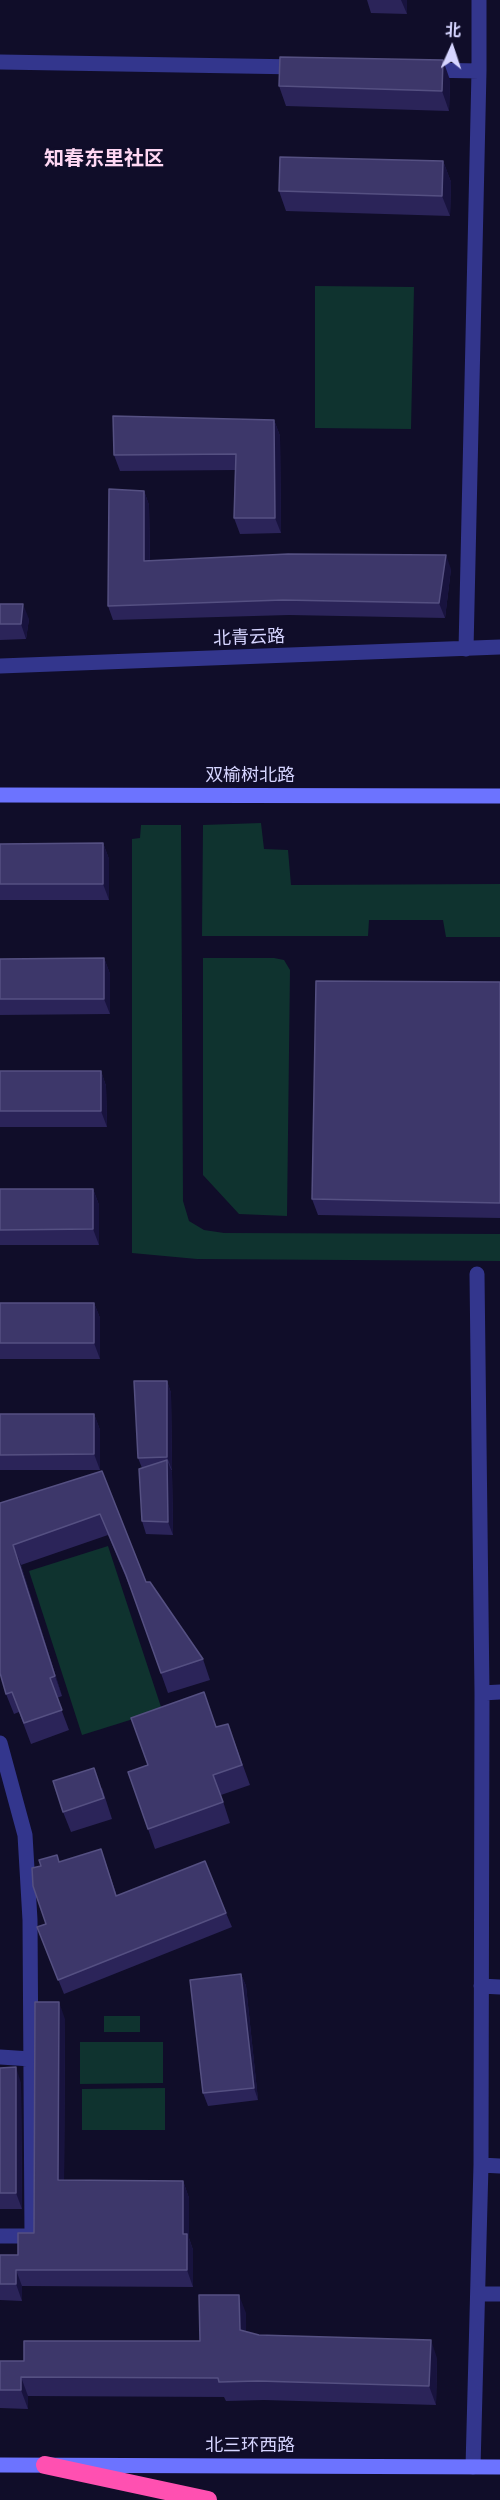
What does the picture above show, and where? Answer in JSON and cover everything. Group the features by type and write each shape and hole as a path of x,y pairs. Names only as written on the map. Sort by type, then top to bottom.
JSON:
{"highway":[{"path":"45,2465 208,2500"}],"street":[{"path":"466,649 479,71 478,0"},
{"path":"0,62 316,67"},
{"path":"409,69 479,71"},
{"name":"北青云路","path":"0,666 500,647"},
{"name":"双榆树北路","path":"0,795 500,796"},
{"path":"473,2467 481,2165 482,1693 477,1274"},
{"path":"482,1693 500,1692"},
{"path":"0,1743 25,1835 30,1920 32,2236 0,2236"},
{"path":"481,1986 500,1987"},
{"path":"0,2057 31,2059"},
{"path":"481,2165 500,2166"},
{"path":"478,2294 500,2294"},
{"name":"北三环西路","path":"0,2465 500,2467"}],"green space":[{"path":"315,286 414,287 411,429 315,428"},
{"path":"261,823 264,849 288,850 291,885 500,884 500,937 446,937 443,920 369,920 368,936 202,936 203,825"},
{"path":"141,825 181,825 183,1201 189,1221 204,1230 224,1233 500,1234 500,1261 197,1259 132,1253 132,839 140,838"},
{"path":"203,958 274,958 284,960 290,970 287,1216 239,1214 203,1175"},
{"path":"108,1546 162,1710 82,1735 29,1571"},
{"path":"104,2016 140,2016 140,2032 104,2032"},
{"path":"80,2042 163,2042 163,2083 80,2084"},
{"path":"165,2088 165,2130 82,2130 82,2089"}],"building":[{"path":"280,57 443,60 442,91 279,86"},
{"path":"280,157 443,161 442,196 279,191"},
{"path":"113,416 274,420 275,518 234,518 236,454 114,455"},
{"path":"109,489 144,491 144,561 288,554 446,555 439,603 283,600 108,606"},
{"path":"0,604 23,604 21,624 0,624"},
{"path":"103,843 103,884 0,884 0,844"},
{"path":"104,958 104,999 0,999 0,959"},
{"path":"316,981 500,982 500,1203 312,1199"},
{"path":"0,1071 101,1071 101,1111 0,1111"},
{"path":"0,1189 93,1189 93,1229 0,1230"},
{"path":"0,1303 94,1303 94,1343 0,1343"},
{"path":"134,1381 167,1381 167,1457 138,1458"},
{"path":"0,1414 94,1414 94,1454 0,1455"},
{"path":"167,1460 168,1522 142,1521 139,1469"},
{"path":"102,1471 146,1582 150,1582 203,1659 161,1673 126,1575 100,1514 13,1545 55,1676 50,1678 62,1710 24,1723 12,1692 6,1694 0,1673 0,1503"},
{"path":"204,1692 216,1727 228,1724 242,1765 213,1775 223,1802 148,1829 128,1772 148,1765 131,1718"},
{"path":"94,1768 104,1798 63,1812 53,1781"},
{"path":"101,1849 116,1896 205,1861 226,1913 58,1980 37,1927 46,1924 33,1886 32,1868 41,1866 39,1860 57,1855 59,1862"},
{"path":"241,1974 254,2088 203,2093 190,1980"},
{"path":"35,2002 59,2002 58,2180 183,2181 183,2234 187,2234 187,2270 16,2270 16,2284 0,2284 0,2255 18,2255 18,2233 34,2233"},
{"path":"16,2067 16,2193 0,2193 0,2068"},
{"path":"199,2295 239,2295 240,2330 259,2335 431,2340 429,2386 219,2382 218,2378 21,2377 21,2390 0,2390 0,2361 24,2361 24,2341 200,2341"}],"district":[{"name":"知春东里社区","path":"104,159"}]}
